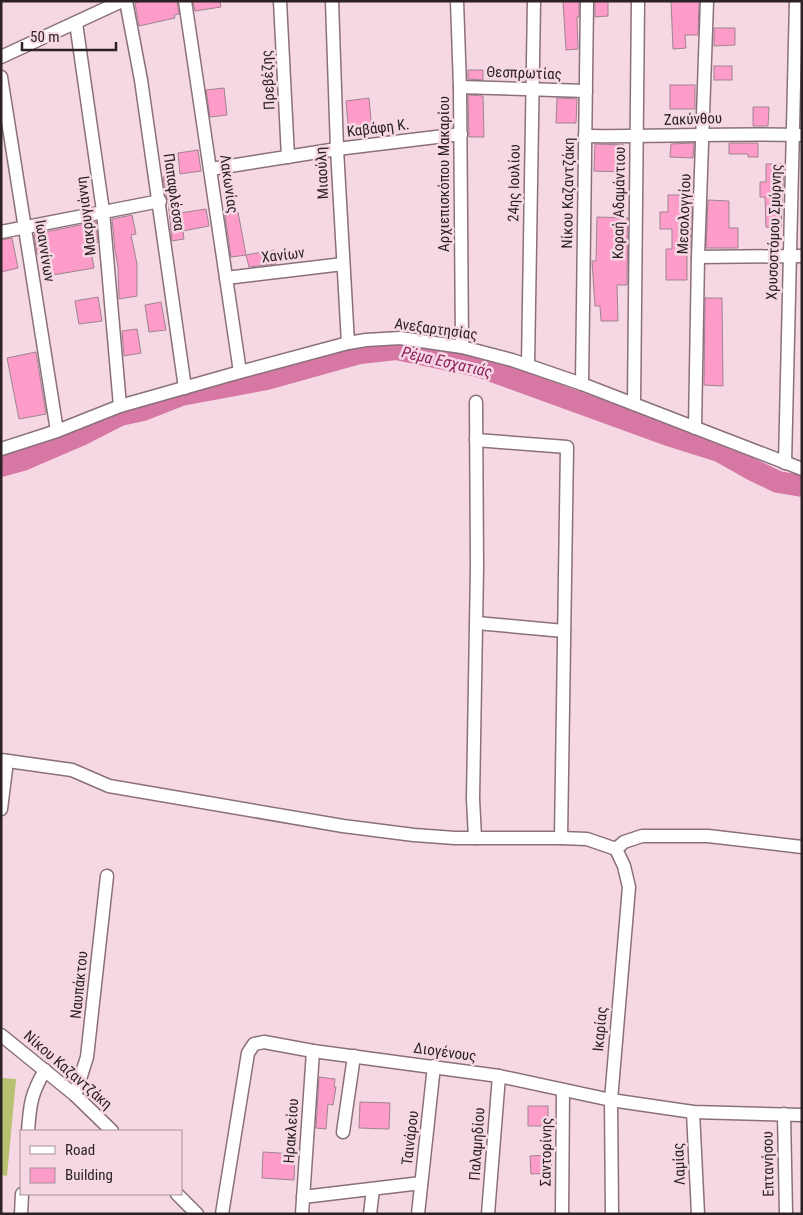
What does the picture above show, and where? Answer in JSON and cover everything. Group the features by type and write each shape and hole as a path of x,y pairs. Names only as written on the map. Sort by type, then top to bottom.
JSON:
{"street":[{"path":"1,57 124,1"},
{"name":"Παπαφλέσσα","path":"124,1 141,80 160,201 185,388"},
{"name":"Λακωνίας","path":"186,1 240,372"},
{"name":"Πρεβέζης","path":"280,1 288,157"},
{"name":"Μιαούλη","path":"332,1 348,343"},
{"name":"Αρχιεπισκόπου Μακαρίου","path":"457,1 461,134 462,346"},
{"name":"24ης Ιουλίου","path":"528,365 531,90 534,1"},
{"name":"Νίκου Καζαντζάκη","path":"582,384 587,1"},
{"name":"Κοραή Αδαμάντιου","path":"634,404 638,1"},
{"name":"Μεσολογγίου","path":"695,428 698,257 708,1"},
{"name":"Χρυσοστόμου Σμύρνης","path":"784,463 796,256 796,1"},
{"name":"Μακρυγιάννη","path":"76,23 103,211 120,406"},
{"name":"Ιωαννίνων","path":"1,77 57,431"},
{"name":"Θεσπρωτίας","path":"460,87 586,91"},
{"name":"Καβάφη Κ.","path":"211,169 338,149 461,134"},
{"name":"Ζακύνθου","path":"585,136 797,135"},
{"path":"1,232 160,201"},
{"path":"698,257 796,256"},
{"name":"Χανίων","path":"226,278 343,264"},
{"name":"Ανεξαρτησίας","path":"1,449 57,431 120,406 240,372 348,343 400,338 462,346 528,365 802,469"},
{"path":"475,838 473,800 476,623 476,402"},
{"path":"476,440 567,447 561,838"},
{"path":"476,623 564,631"},
{"path":"1,809 4,761 72,770 109,786 343,826 414,836 587,839 616,849 624,842 642,836 708,836 802,847"},
{"name":"Ικαρίας","path":"612,1214 611,1100 629,887 624,866 616,849"},
{"name":"Ναυπάκτου","path":"75,1095 87,1057 107,876"},
{"name":"Νίκου Καζαντζάκη","path":"1,1034 75,1095 111,1130"},
{"name":"Διογένους","path":"222,1214 248,1052 254,1044 264,1042 499,1076 611,1100 693,1112 802,1116"},
{"name":"Ηρακλείου","path":"302,1214 313,1050"},
{"path":"343,1132 354,1056"},
{"name":"Ταινάρου","path":"418,1214 434,1066"},
{"path":"28,1130 34,1089 45,1070"},
{"name":"Παλαμηδίου","path":"488,1214 499,1076"},
{"name":"Σαντορίνης","path":"562,1214 563,1090"},
{"name":"Λαμίας","path":"693,1112 698,1214"},
{"name":"Επτανήσου","path":"784,1114 786,1214"},
{"path":"303,1197 421,1184"},
{"path":"370,1214 373,1189"},
{"path":"21,1214 22,1195"},
{"path":"178,1195 196,1213"}],"green space":[{"path":"1,1078 16,1079 7,1176 1,1175"}],"building":[{"path":"142,1 177,1 179,14 174,15 175,18 139,26 135,3"},
{"path":"193,1 220,1 221,7 195,11"},
{"path":"563,1 579,1 579,17 577,17 578,49 566,50"},
{"path":"595,1 608,1 608,16 595,17"},
{"path":"671,1 699,1 698,35 685,35 686,48 673,49"},
{"path":"714,28 735,28 735,45 714,46"},
{"path":"714,66 732,66 732,80 714,80"},
{"path":"468,70 483,70 483,80 468,79"},
{"path":"670,85 695,85 695,109 670,109"},
{"path":"224,88 227,115 210,117 206,90"},
{"path":"468,95 483,96 484,137 469,137"},
{"path":"369,98 372,131 349,134 346,101"},
{"path":"557,98 577,99 576,123 556,123"},
{"path":"753,107 769,107 768,126 753,126"},
{"path":"694,143 693,158 670,157 671,144"},
{"path":"729,143 758,143 758,157 748,157 748,154 729,154"},
{"path":"595,144 624,145 624,172 594,171"},
{"path":"198,150 201,171 180,174 178,153"},
{"path":"766,164 784,164 781,228 766,227 765,197 760,197 760,182 766,182"},
{"path":"172,175 180,213 206,209 209,226 183,231 184,239 172,241 168,200 163,177"},
{"path":"668,195 692,195 690,249 687,249 687,280 666,280 666,249 672,249 672,229 660,229 660,212 668,212"},
{"path":"708,200 729,201 729,228 738,228 738,248 706,248"},
{"path":"238,212 246,255 231,257 225,215"},
{"path":"132,215 136,234 131,235 137,264 137,296 119,299 118,267 112,219"},
{"path":"597,217 628,218 627,285 617,285 618,321 601,321 600,306 595,306 592,261 596,261"},
{"path":"96,222 98,242 90,244 94,268 47,276 43,253 37,254 34,234"},
{"path":"12,238 18,268 1,272 1,240"},
{"path":"274,250 276,264 249,267 246,255"},
{"path":"98,297 102,321 79,324 75,301"},
{"path":"705,298 722,298 723,386 704,385"},
{"path":"161,302 166,330 149,332 145,305"},
{"path":"137,329 141,353 124,356 122,331"},
{"path":"36,352 46,414 19,419 7,358"},
{"path":"319,1077 335,1079 334,1087 336,1087 333,1105 328,1104 326,1129 316,1128"},
{"path":"360,1102 390,1103 389,1129 359,1128"},
{"path":"528,1106 548,1106 548,1126 528,1126"},
{"path":"263,1152 295,1154 294,1180 262,1178"},
{"path":"551,1155 552,1173 531,1174 530,1156"}],"waterway":[{"name":"Ρέμα Εσχατιάς","path":"1,466 23,460 81,435 120,415 143,410 181,395 267,379 360,353 396,349 478,366 668,435 719,451 778,482 802,486"}]}
